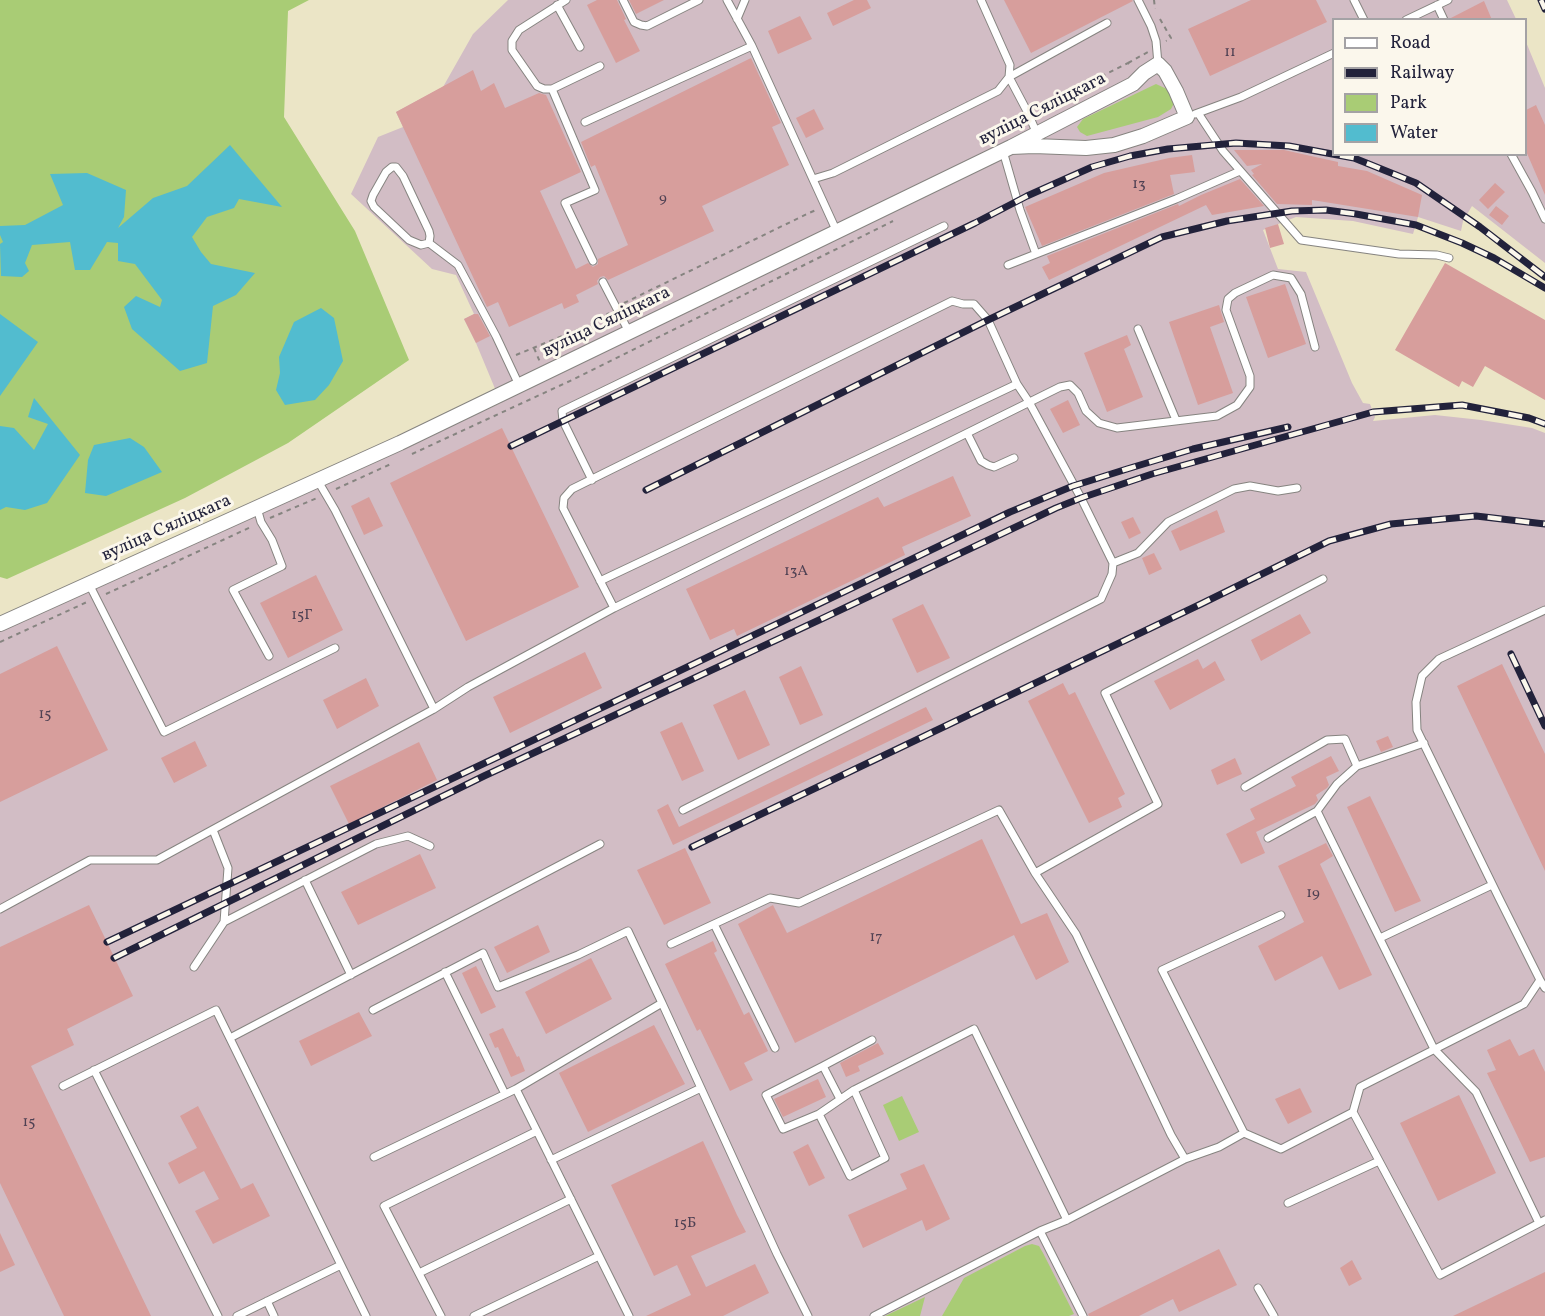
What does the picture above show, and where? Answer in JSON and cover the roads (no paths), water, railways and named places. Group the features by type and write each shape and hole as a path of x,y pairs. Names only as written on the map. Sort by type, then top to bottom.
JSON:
{"street":[{"name":"вуліца Сяліцкага","path":"0,624 400,443 837,232 1133,84 1158,64"},
{"path":"1007,149 1044,146 1086,148 1113,145 1143,136 1192,115 1165,71 1158,64"}],"lane":[{"path":"566,0 519,30 512,41 512,50 537,86 552,89 600,66"},
{"path":"623,0 634,22 647,26 699,0"},
{"path":"726,0 752,46 837,232"},
{"path":"737,19 745,0"},
{"path":"981,0 1010,65 1009,77 1037,134"},
{"path":"1138,0 1156,40 1158,64"},
{"path":"1354,0 1363,18"},
{"path":"1410,18 1448,0"},
{"path":"556,5 580,48"},
{"path":"1437,5 1443,18"},
{"path":"813,179 832,173 998,91 1009,77 1107,23"},
{"path":"585,122 752,46"},
{"path":"1332,54 1241,97 1192,115 1301,240 1399,254 1437,255 1449,258"},
{"path":"552,89 595,190 565,203 592,261"},
{"path":"1007,149 1020,210 1036,254"},
{"path":"1512,156 1545,219"},
{"path":"392,167 396,167 403,176 429,231 429,243 421,245 409,240 374,207 371,201 386,172 392,167"},
{"path":"1008,266 1240,171"},
{"path":"592,480 563,421 562,411 944,225"},
{"path":"429,243 458,265 519,385"},
{"path":"0,909 90,860 157,860 434,709 468,687 614,609 1060,387 1070,385 1078,393 1086,411 1099,423 1117,429 1217,416 1237,405 1250,387 1250,376 1226,310 1228,299 1235,293 1273,275 1291,278 1300,294 1315,347"},
{"path":"603,282 629,332"},
{"path":"614,609 563,508 564,498 572,489 952,301 974,304 988,320 1017,384 1081,498 1113,563 1112,574 1101,599 683,810"},
{"path":"1138,329 1176,420"},
{"path":"600,581 1017,384"},
{"path":"967,433 981,460 988,465 994,467 1014,458"},
{"path":"318,481 335,510 434,709"},
{"path":"1113,563 1138,553 1168,522 1234,489 1250,486 1278,491 1297,489"},
{"path":"257,508 261,522 272,540 282,566 233,590 269,656"},
{"path":"1035,873 1158,804 1105,693 1323,579"},
{"path":"89,584 164,732 335,648"},
{"path":"1545,610 1439,659 1422,676 1416,702 1418,730 1492,885 1545,988"},
{"path":"1245,787 1327,740 1345,739 1357,766"},
{"path":"1268,838 1317,811 1337,784 1357,766 1424,743"},
{"path":"670,944 770,898 799,903 999,810 1035,873 1076,934 1171,1135 1185,1159"},
{"path":"1317,811 1434,1049 1476,1092 1542,1222 1440,1275 1353,1112 1360,1087 1434,1049 1524,1004 1540,980"},
{"path":"194,967 224,921 228,868 213,830"},
{"path":"224,921 376,844 408,836 430,846"},
{"path":"230,1038 600,844"},
{"path":"305,880 351,975"},
{"path":"1380,938 1492,885"},
{"path":"1281,915 1162,970 1244,1133 1281,1149 1353,1112"},
{"path":"714,924 776,1048"},
{"path":"373,1010 483,953 498,987 578,955 628,931 777,1254 808,1316"},
{"path":"445,972 505,1094"},
{"path":"374,1156 516,1089 662,1004"},
{"path":"63,1086 216,1010 366,1316"},
{"path":"872,1040 766,1095 783,1129 819,1114 854,1090 974,1029 1067,1220"},
{"path":"823,1066 840,1099"},
{"path":"94,1070 219,1316"},
{"path":"551,1160 701,1088"},
{"path":"516,1089 629,1316"},
{"path":"819,1114 850,1176 885,1158 854,1090"},
{"path":"441,1316 384,1206 537,1131"},
{"path":"874,1316 1185,1159 1219,1147 1244,1133"},
{"path":"1288,1203 1379,1161"},
{"path":"419,1273 571,1199"},
{"path":"1040,1232 1083,1316"},
{"path":"474,1316 599,1256"},
{"path":"237,1316 341,1265"},
{"path":"1258,1288 1274,1316"},
{"path":"267,1301 274,1316"}],"water":[{"path":"230,145 282,207 239,199 234,208 207,217 192,237 211,264 255,273 236,295 213,306 207,363 180,371 132,329 124,307 136,296 160,307 162,300 135,264 118,261 118,243 107,242 90,270 75,270 70,242 32,245 25,263 29,271 22,277 1,276 0,244 3,242 0,226 25,225 63,205 50,174 87,173 126,190 124,217 118,228 153,198 187,186"},
{"path":"321,308 334,318 343,361 329,385 315,400 285,405 276,390 280,373 279,357 294,322"},
{"path":"0,314 38,342 0,396"},
{"path":"34,398 80,455 47,503 25,510 6,507 0,510 0,426 14,428 34,450 48,424 28,417"},
{"path":"130,438 144,447 162,472 106,496 85,493 88,460 94,445"}],"railway":[{"path":"1541,0 1545,9"},
{"path":"511,446 1027,196 1092,167 1130,156 1168,149 1236,143 1289,146 1332,154"},
{"path":"1343,156 1354,158 1416,183 1480,227 1545,277"},
{"path":"646,490 988,320 1162,237 1227,221 1292,211 1326,210 1416,225 1494,258 1545,288"},
{"path":"114,958 484,776 1081,498 1152,474 1373,412 1462,405 1529,418 1545,424"},
{"path":"107,942 1010,512 1073,486 1127,469 1193,449 1288,427"},
{"path":"692,847 1329,541 1391,524 1476,516 1545,524"},
{"path":"1511,654 1545,726"}]}
